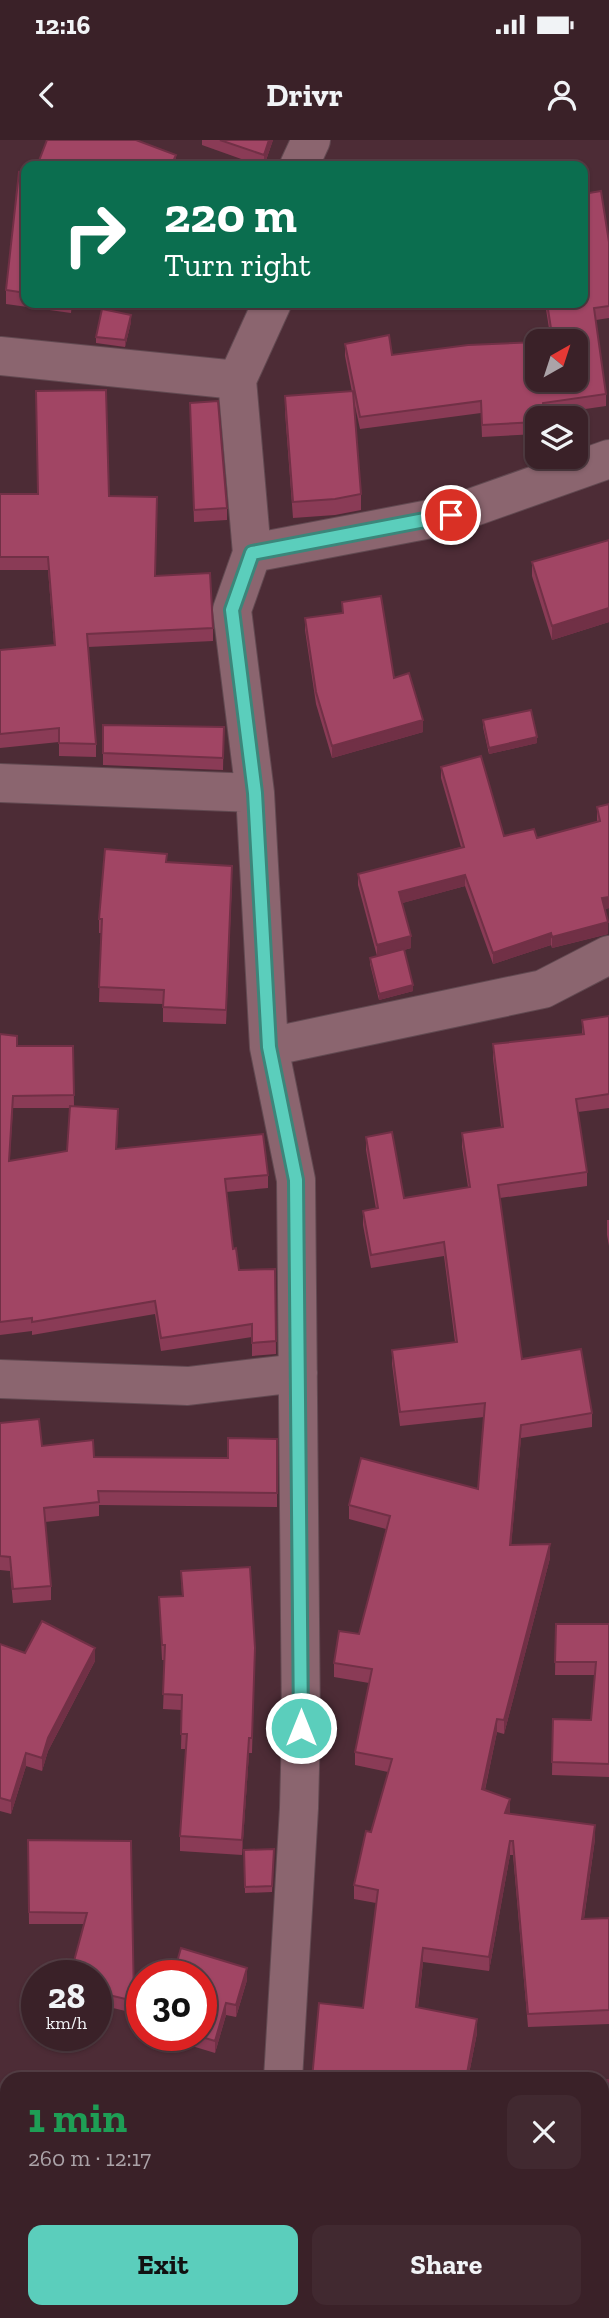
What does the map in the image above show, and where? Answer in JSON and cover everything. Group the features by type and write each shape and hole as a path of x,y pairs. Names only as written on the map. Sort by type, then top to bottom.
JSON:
{"street":[{"path":"301,161 311,140"},
{"path":"270,308 237,380 252,553 232,610 255,793 269,1047 296,1180 301,1728 283,2072"},
{"path":"0,356 237,380"},
{"path":"252,553 451,515 609,459"},
{"path":"0,783 255,793"},
{"path":"269,1047 543,989 609,956"},
{"path":"0,1379 188,1386 298,1373"}],"building":[{"path":"47,140 136,140 176,155 173,161 39,161"},
{"path":"220,140 269,140 264,155"},
{"path":"19,172 21,292 6,290"},
{"path":"601,191 609,242 609,306 594,308 606,394 543,403 543,406 525,406 525,423 482,425 481,401 360,417 345,344 389,335 392,355 468,345 525,343 525,392 588,392 588,329 551,329 548,308 588,308 588,193"},
{"path":"102,309 131,315 125,340 96,337"},
{"path":"106,390 109,496 157,497 155,576 210,573 213,628 87,634 96,744 59,743 59,728 0,734 0,650 55,645 48,557 0,557 0,494 38,494 36,391"},
{"path":"353,391 361,494 293,502 285,396"},
{"path":"218,401 227,508 194,510 190,403"},
{"path":"609,540 609,608 552,626 532,562"},
{"path":"381,596 394,678 409,673 423,720 332,746 316,692 305,618 343,613 342,602"},
{"path":"531,710 537,737 489,748 483,720"},
{"path":"103,725 224,727 223,758 103,753"},
{"path":"481,756 504,836 534,829 537,838 600,821 597,807 609,804 609,897 602,898 608,922 552,937 551,933 493,953 465,875 399,892 411,936 377,945 358,874 464,847 441,767"},
{"path":"105,849 167,854 166,862 232,866 226,1010 163,1007 164,990 99,987 102,919 99,919"},
{"path":"404,949 413,985 379,994 370,958"},
{"path":"609,1016 609,1094 576,1099 587,1172 498,1185 522,1359 581,1349 592,1413 521,1425 510,1545 550,1544 504,1720 497,1719 482,1789 510,1799 505,1813 595,1825 582,1919 609,1918 609,2010 528,2014 513,1841 510,1841 489,1957 423,1948 416,2007 477,2019 467,2072 313,2072 319,2003 363,2008 378,1890 354,1885 366,1831 371,1832 392,1759 355,1752 372,1669 334,1663 339,1631 359,1634 390,1516 349,1505 361,1458 478,1489 485,1403 400,1412 392,1350 457,1342 444,1242 371,1255 363,1211 378,1208 366,1137 392,1132 404,1198 470,1187 462,1133 503,1127 493,1044 584,1034 582,1020"},
{"path":"0,1034 17,1036 17,1046 73,1046 74,1095 13,1096 9,1161 67,1151 70,1106 118,1109 116,1149 263,1134 268,1175 225,1179 233,1249 236,1248 239,1270 275,1269 276,1341 252,1343 252,1324 161,1338 155,1301 32,1322 32,1318 0,1322"},
{"path":"39,1419 42,1446 93,1440 94,1457 228,1458 228,1438 277,1439 277,1493 98,1491 99,1502 44,1508 51,1586 13,1589 10,1557 0,1556 0,1423"},
{"path":"250,1567 255,1648 252,1738 249,1738 242,1840 180,1836 187,1734 181,1734 182,1695 163,1694 165,1645 162,1645 159,1597 183,1596 181,1571"},
{"path":"42,1621 95,1648 48,1738 42,1758 26,1753 11,1801 0,1798 0,1644 25,1653"},
{"path":"556,1624 609,1624 609,1764 552,1762 553,1719 591,1720 596,1662 555,1662"},
{"path":"28,1840 131,1841 133,1960 126,1960 126,1999 112,1996 112,1960 74,1960 87,1913 29,1912"},
{"path":"274,1849 272,1886 245,1887 244,1850"},
{"path":"181,1948 247,1968 236,2005 226,2003 217,2034 217,1960 178,1960"}],"route":[{"path":"301,1728 296,1180 269,1047 255,793 232,610 252,553 451,515"}]}
